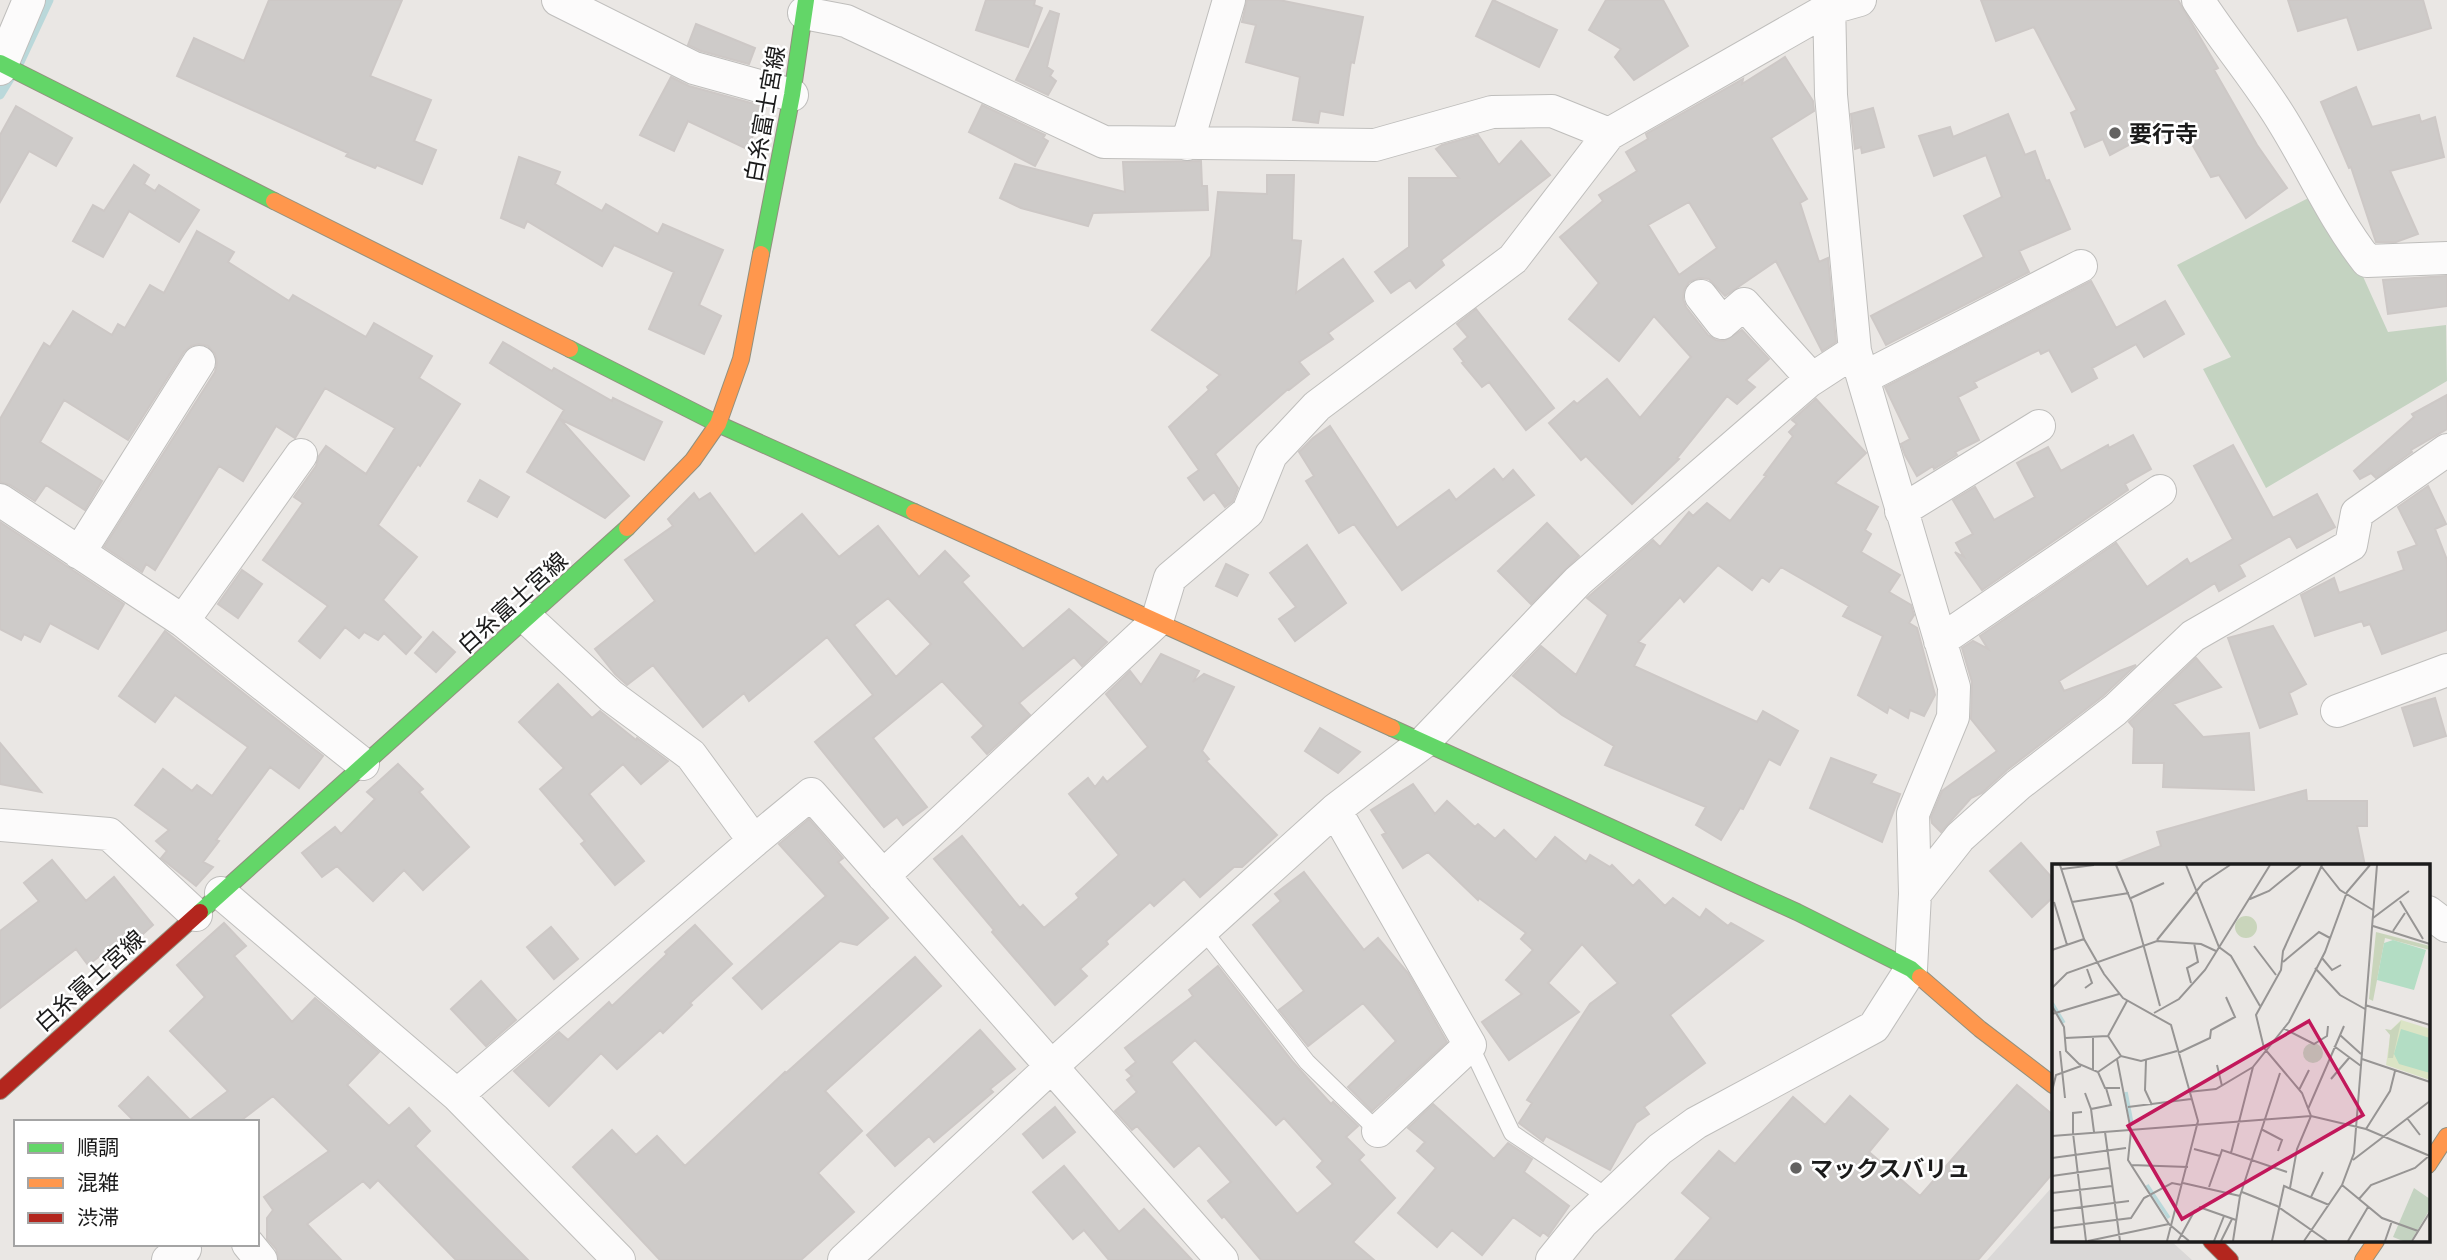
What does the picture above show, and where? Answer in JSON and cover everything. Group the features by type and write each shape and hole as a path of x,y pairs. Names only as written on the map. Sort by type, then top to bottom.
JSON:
{"street":[{"path":"29,0 1,66 718,424 1797,912 1911,969 1980,1029 2047,1070"},
{"path":"558,0 694,68 792,95"},
{"path":"1187,144 1229,0"},
{"path":"883,876 1157,621 1170,578 1248,512 1271,456 1317,406 1513,259 1609,134 1828,5 1860,0"},
{"path":"2198,0 2276,110 2350,240 2367,261 2447,258"},
{"path":"1552,1260 1582,1223 1660,1149 1696,1123 1874,1027 1911,969 1915,894 1913,814 1953,717 1954,687 1859,364 1831,95 1828,5"},
{"path":"805,7 846,21 1104,142 1375,145 1492,111 1552,111 1609,134"},
{"name":"白糸富士宮線","path":"0,1091 528,619 644,512 693,460 718,424 741,359 792,95 805,7"},
{"path":"844,1260 1051,1067 1335,810 1424,742 1578,581 1812,379 1859,364 2081,266"},
{"path":"1701,296 1722,323 1744,304 1812,379"},
{"path":"79,554 199,362"},
{"path":"1901,511 2039,426"},
{"path":"1915,894 1960,837 2018,785 2115,710 2193,636 2351,545 2357,513 2447,450"},
{"path":"183,621 301,455"},
{"path":"1940,641 2160,491"},
{"path":"0,500 183,621 363,764"},
{"path":"528,619 611,696 691,755 754,841"},
{"path":"2337,711 2447,670"},
{"path":"457,1096 811,794 1222,1260"},
{"path":"1335,810 1470,1045 1378,1131"},
{"path":"0,825 109,834 196,915"},
{"path":"220,893 457,1096 619,1260"},
{"path":"2430,913 2447,926"},
{"path":"2430,1161 2447,1136"},
{"path":"2212,1242 2230,1260"},
{"path":"2363,1260 2375,1242"},
{"path":"250,1246 261,1260"}],"lane":[{"path":"1203,930 1307,1062 1378,1131"},
{"path":"1470,1045 1512,1133 1609,1199"}],"green space":[{"path":"2324,190 2388,332 2446,325 2447,381 2266,488 2203,369 2231,357 2177,265"}],"shaded area":[{"path":"2052,1187 2052,1242 2172,1242 2192,1260 1987,1260"}],"building":[{"path":"269,0 402,0 370,76 431,100 414,141 436,150 422,184 377,165 375,168 346,156 348,153 177,76 194,38 244,61"},
{"path":"986,0 1035,0 1034,5 1042,8 1028,47 976,30"},
{"path":"1247,0 1279,0 1363,17 1354,63 1351,62 1343,115 1320,111 1318,123 1293,120 1300,77 1246,62 1256,25 1242,22"},
{"path":"1493,0 1557,30 1539,67 1476,36"},
{"path":"1606,0 1663,0 1688,46 1634,80 1615,57 1621,49 1589,30"},
{"path":"1981,0 2178,0 2218,68 2214,70 2257,145 2287,188 2246,218 2219,175 2211,177 2181,125 2166,138 2160,128 2110,155 2103,139 2085,147 2071,113 2077,110 2034,27 1996,41"},
{"path":"2288,0 2423,0 2431,28 2358,50 2347,17 2298,31"},
{"path":"1050,11 1059,14 1047,67 1053,71 1050,76 1056,81 1048,95 1016,80"},
{"path":"696,24 755,48 749,64 688,45"},
{"path":"1785,57 1813,101 1814,111 1771,138 1807,199 1800,203 1819,262 1828,258 1836,342 1822,351 1776,261 1725,296 1709,279 1699,278 1689,282 1683,299 1708,335 1724,341 1742,330 1769,359 1746,380 1755,387 1737,404 1727,396 1677,458 1679,459 1632,504 1586,456 1581,460 1549,423 1574,401 1577,404 1607,379 1640,418 1691,357 1654,316 1619,361 1569,319 1599,283 1560,237 1603,201 1599,195 1637,171 1626,152 1648,139 1646,134 1743,79 1742,84","holes":["1689,202 1717,248 1679,275 1648,225"]},
{"path":"671,77 689,86 766,107 747,149 688,121 674,151 640,135"},
{"path":"2356,87 2372,127 2419,115 2421,122 2435,117 2444,157 2390,171 2418,234 2396,242 2376,242 2351,167 2349,168 2321,102"},
{"path":"982,105 1045,135 1043,138 1048,141 1035,166 969,132"},
{"path":"16,106 72,138 56,166 29,151 0,202 0,135"},
{"path":"1873,108 1884,147 1862,153 1861,147 1855,149 1851,114"},
{"path":"2008,114 2025,155 2035,151 2046,181 2049,180 2070,229 2019,251 2029,272 1886,345 1871,316 1984,257 1964,216 2002,197 1986,155 1934,176 1919,136 1950,127 1953,137"},
{"path":"1478,135 1499,165 1521,141 1550,175 1441,260 1444,265 1416,288 1410,280 1391,293 1375,272 1409,247 1409,178 1459,178 1436,149"},
{"path":"519,157 560,172 555,184 602,211 606,204 658,234 663,224 723,250 699,305 721,316 704,354 649,329 674,272 614,245 602,266 527,221 524,228 501,218"},
{"path":"1201,161 1202,186 1207,186 1208,210 1093,213 1088,226 1021,208 1000,198 1015,164 1125,192 1123,162"},
{"path":"134,165 149,175 144,184 155,191 159,185 199,210 179,242 129,211 103,257 73,241 93,205 104,211"},
{"path":"1267,175 1294,175 1292,240 1301,241 1296,293 1343,259 1373,301 1328,333 1333,339 1299,362 1309,374 1288,389 1215,454 1238,488 1233,501 1225,507 1214,492 1204,500 1188,478 1199,470 1169,427 1209,390 1207,387 1220,375 1152,330 1211,256 1218,192 1267,194"},
{"path":"197,231 234,252 228,262 289,301 293,295 366,337 374,323 432,356 419,378 460,404 378,525 417,557 383,600 421,637 406,654 384,633 378,640 364,632 359,638 345,627 320,658 299,641 328,606 263,560 303,503 294,497 316,466 326,446 366,474 395,428 325,388 295,438 276,426 243,481 219,466 155,570 146,564 142,572 104,547 215,372 215,354 208,346 191,346 184,352 128,440 64,400 40,442 102,481 85,510 46,485 35,501 10,485 0,482 0,419 44,343 50,347 73,311 112,335 118,324 125,328 150,285 164,293"},
{"path":"2447,276 2447,306 2388,314 2383,280"},
{"path":"2091,281 2116,328 2165,301 2184,334 2144,357 2136,344 2092,368 2097,378 2072,392 2049,350 2041,354 2039,350 1974,382 1977,387 1958,397 1979,440 1955,452 1957,455 1934,469 1933,466 1917,476 1901,444 1910,439 1885,387"},
{"path":"1476,309 1554,408 1526,430 1489,382 1482,387 1454,349 1468,337 1457,324"},
{"path":"503,342 552,371 554,368 612,401 613,398 662,422 644,460 560,419 629,496 605,518 527,472 564,410 490,363"},
{"path":"2447,395 2447,429 2411,450 2412,452 2376,478 2371,473 2360,479 2354,471 2414,417 2412,414"},
{"path":"1816,399 1866,453 1835,483 1878,507 1865,530 1871,534 1861,552 1900,575 1889,592 1911,605 1914,615 1909,623 1917,628 1935,695 1924,716 1910,710 1908,718 1889,707 1887,713 1858,695 1883,636 1843,616 1849,606 1781,567 1769,582 1762,577 1752,590 1718,565 1684,602 1680,597 1638,642 1645,645 1634,666 1757,722 1763,711 1798,731 1780,765 1769,759 1743,809 1740,808 1721,840 1696,825 1706,807 1605,765 1614,746 1562,715 1513,676 1541,646 1576,675 1608,615 1587,598 1653,540 1660,547 1689,512 1693,516 1707,503 1730,521 1766,476 1764,475 1793,436 1789,432 1797,424 1792,420"},
{"path":"1330,426 1397,528 1449,490 1456,500 1494,469 1503,480 1513,470 1534,495 1402,590 1354,524 1339,533 1306,481 1314,476 1299,452"},
{"path":"2133,435 2151,469 2125,484 2128,490 1982,590 1955,552 1964,557 1956,543 1973,534 1953,500 1975,487 1994,520 2035,497 2017,463 2048,447 2061,471 2108,445 2109,448"},
{"path":"2233,445 2273,518 2317,494 2335,527 2297,548 2290,536 2239,565 2245,576 2219,591 2215,583 2059,681 2064,691 2136,665 2103,696 2007,770 1982,793 1971,798 1941,832 1932,823 1931,817 1942,791 1997,751 1971,719 1972,682 1962,648 1973,641 1988,649 1980,636 2116,543 2147,587 2187,559 2190,564 2233,539 2194,466"},
{"path":"480,480 509,497 497,517 468,501"},
{"path":"2428,486 2446,524 2435,529 2447,560 2447,630 2382,654 2370,624 2364,626 2362,621 2315,636 2301,595 2334,578 2339,593 2404,570 2398,552 2417,545 2398,507"},
{"path":"694,493 699,500 710,493 755,554 802,514 839,557 878,526 919,577 945,551 969,576 962,582 1023,649 1069,609 1107,642 1082,666 1074,657 1019,703 1030,715 987,754 972,737 984,726 942,681 873,738 927,807 903,825 897,817 884,827 815,742 873,695 827,637 749,701 744,693 703,727 653,665 627,685 595,649 655,601 625,560 673,526 668,519","holes":["888,598 931,644 896,677 854,625"]},
{"path":"0,522 124,604 98,649 50,623 40,642 24,634 21,640 0,629"},
{"path":"1547,523 1579,556 1531,604 1498,571"},
{"path":"1307,545 1346,603 1295,641 1279,619 1296,607 1270,573"},
{"path":"1226,564 1248,575 1237,596 1216,586"},
{"path":"242,570 262,584 238,618 218,604"},
{"path":"2273,626 2306,684 2289,693 2297,714 2260,728 2228,638"},
{"path":"165,631 323,756 299,788 270,767 216,840 219,841 203,862 213,867 196,886 161,858 167,851 156,841 169,830 135,805 163,769 192,791 197,785 212,796 248,747 175,695 155,722 119,696"},
{"path":"433,632 455,652 436,672 415,653"},
{"path":"1161,654 1199,671 1193,682 1204,674 1234,687 1202,751 1209,759 1206,761 1277,835 1242,867 1234,867 1200,897 1184,879 1154,906 1150,902 1106,941 1108,944 1080,969 1087,976 1055,1005 934,859 962,836 1020,908 1023,905 1044,928 1079,898 1076,894 1119,855 1069,794 1088,778 1095,787 1103,777 1107,782 1148,747 1106,694 1130,671 1141,685"},
{"path":"2196,658 2221,687 2173,704 2203,737 2249,733 2254,790 2163,787 2164,763 2133,763 2134,728 2129,722"},
{"path":"558,684 592,718 600,711 668,761 641,784 623,764 589,794 644,861 615,885 581,844 585,841 540,789 564,768 519,722"},
{"path":"2435,698 2446,736 2414,746 2402,708"},
{"path":"1320,728 1360,752 1338,773 1305,751"},
{"path":"0,743 41,792 0,784"},
{"path":"1831,758 1876,775 1871,783 1900,794 1882,842 1810,808"},
{"path":"398,764 423,789 419,792 469,847 423,890 404,870 373,901 337,866 322,877 302,853 335,827 341,834 375,799 367,792"},
{"path":"1413,784 1435,814 1447,801 1475,827 1478,824 1495,839 1504,830 1536,860 1555,837 1586,862 1590,855 1610,867 1612,865 1633,886 1639,880 1665,906 1673,898 1700,918 1706,909 1728,926 1731,923 1763,941 1670,1015 1705,1063 1644,1107 1649,1114 1636,1123 1610,1170 1546,1136 1543,1141 1519,1123 1532,1103 1527,1100 1590,1004 1618,983 1582,944 1548,983 1579,1012 1509,1060 1482,1022 1522,994 1506,980 1533,950 1521,939 1526,933 1479,898 1478,900 1428,852 1403,868 1382,835 1386,833 1371,810"},
{"path":"2306,790 2307,801 2367,801 2367,826 2357,826 2365,864 2114,864 2161,846 2157,832"},
{"path":"809,819 843,858 838,862 888,918 857,945 840,941 762,1009 733,978 826,896 779,844"},
{"path":"2021,843 2052,878 2052,898 2032,917 1990,871"},
{"path":"52,860 86,901 114,877 153,925 133,943 127,935 88,965 76,949 0,1008 0,931 39,901 24,883"},
{"path":"1304,872 1364,950 1378,938 1408,973 1447,1042 1372,1111 1348,1087 1396,1041 1363,1003 1308,1046 1279,1010 1304,991 1253,925 1281,901 1275,894"},
{"path":"224,923 246,946 234,956 292,1022 315,998 379,1052 347,1085 389,1126 409,1108 430,1131 415,1146 528,1260 456,1260 378,1180 370,1188 363,1181 307,1224 341,1260 279,1260 276,1249 267,1239 267,1218 273,1210 264,1197 329,1151 273,1096 242,1120 190,1120 228,1091 170,1031 205,997 177,965"},
{"path":"695,925 732,964 690,1003 692,1005 663,1033 660,1030 617,1069 601,1053 549,1106 514,1071 559,1032 568,1040 609,1002 612,1006"},
{"path":"551,927 578,959 554,979 527,947"},
{"path":"915,957 941,986 825,1091 862,1131 818,1173 854,1212 801,1260 660,1260 573,1167 612,1130 636,1155 657,1136 685,1166 785,1072"},
{"path":"1218,966 1293,1062 1331,1104 1333,1102 1358,1126 1346,1137 1364,1155 1359,1160 1395,1198 1353,1242 1374,1260 1261,1260 1208,1201 1231,1182 1199,1145 1174,1167 1137,1126 1132,1130 1115,1111 1137,1092 1127,1080 1132,1076 1126,1070 1136,1062 1125,1048 1193,996 1189,990","holes":["1195,1040 1276,1125 1284,1118 1323,1161 1317,1167 1333,1184 1297,1214 1171,1062"]},
{"path":"481,981 516,1020 486,1046 451,1009"},
{"path":"980,1030 1015,1069 990,1089 993,1092 934,1142 929,1136 895,1166 867,1135"},
{"path":"148,1077 190,1120 133,1120 119,1106"},
{"name":"マックスバリュ","path":"2017,1085 2052,1114 2052,1174 1978,1260 1675,1260 1711,1218 1682,1193 1719,1151 1735,1164 1793,1097 1825,1125 1850,1096 1888,1129 1869,1152 1920,1196"},
{"path":"1433,1104 1494,1159 1508,1143 1532,1159 1524,1172 1569,1206 1548,1236 1543,1232 1540,1236 1513,1217 1482,1255 1452,1230 1437,1247 1398,1213 1436,1168 1417,1151 1425,1142 1408,1128"},
{"path":"1055,1107 1075,1132 1043,1158 1023,1134"},
{"path":"1064,1166 1119,1232 1144,1209 1192,1260 1109,1260 1084,1230 1073,1239 1033,1192"}],"waterway":[{"path":"20,62 49,0"},
{"path":"0,95 11,77"}],"traffic: fast":[{"path":"761,254 792,95 806,0"},
{"path":"0,63 274,201"},
{"path":"570,349 718,424 914,512"},
{"path":"200,912 627,528"},
{"path":"1392,728 1797,912 1911,969 1920,977"}],"traffic: slow":[{"path":"274,201 570,349"},
{"path":"627,528 693,460 718,424 741,359 761,254"},
{"path":"914,512 1392,728"},
{"path":"1920,977 1980,1029 2052,1084"},
{"path":"2430,1162 2447,1136"},
{"path":"2363,1260 2375,1242"}],"traffic: jam":[{"path":"0,1091 200,912"},
{"path":"2212,1242 2230,1260"}],"place":[{"name":"要行寺","path":"2115,133"},
{"name":"マックスバリュ","path":"1796,1168"}]}
